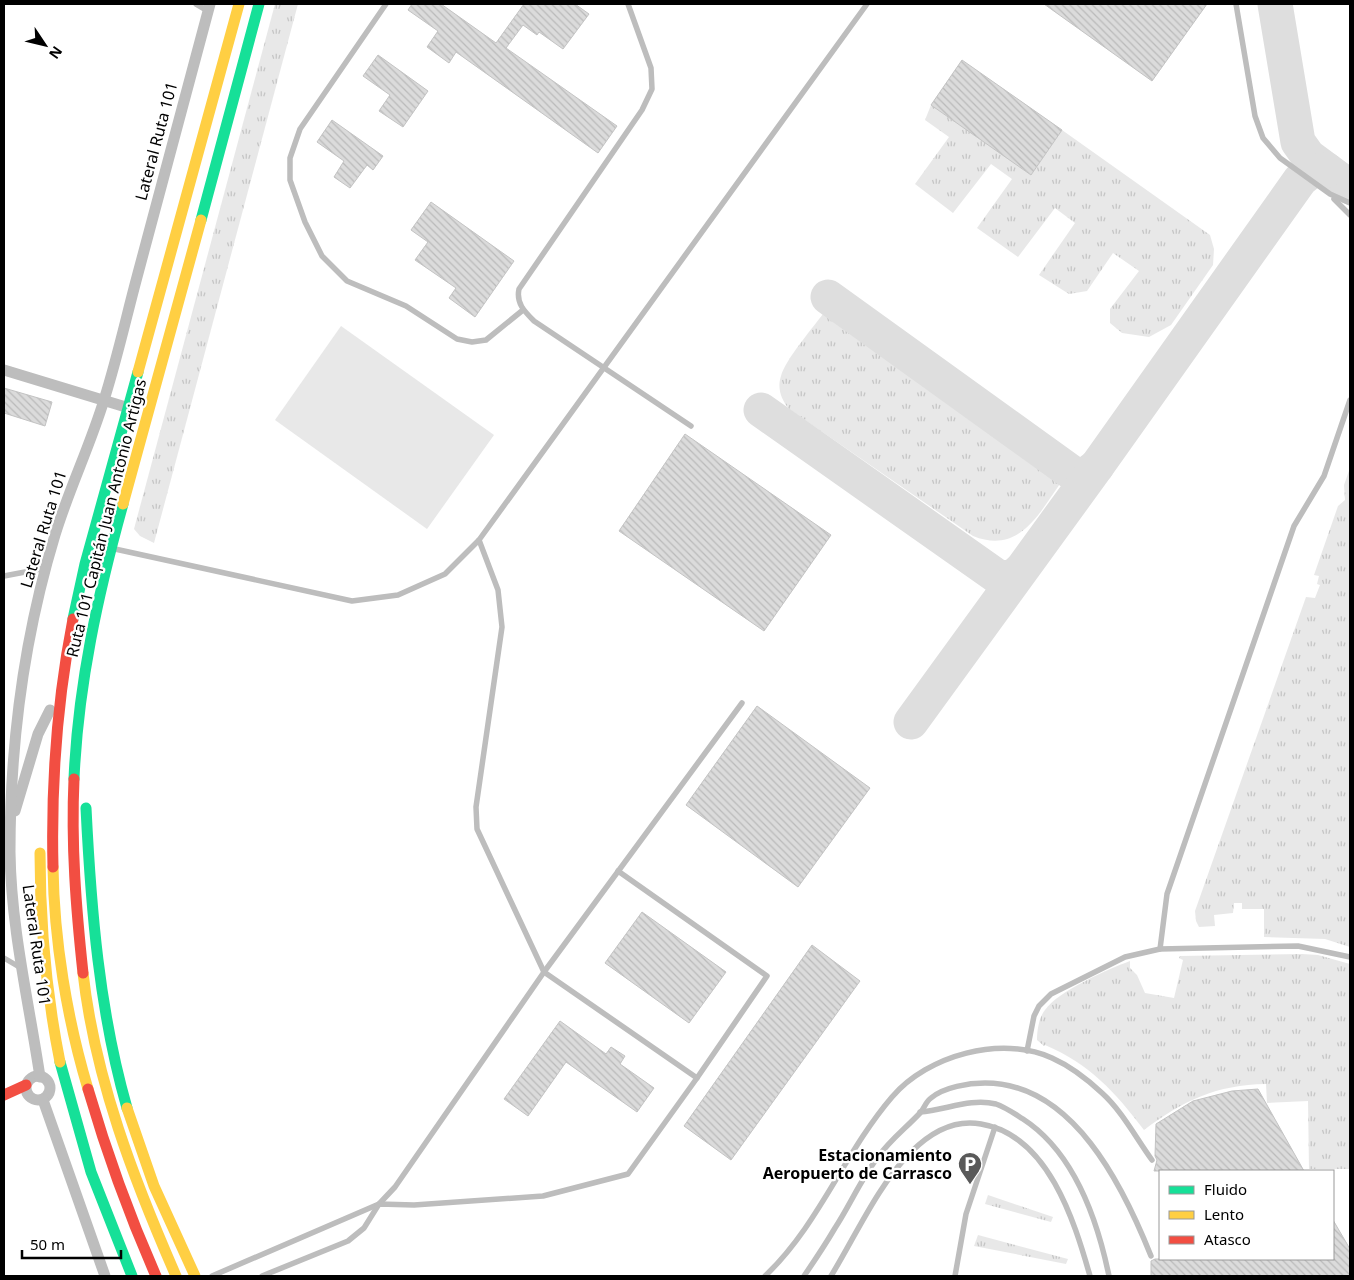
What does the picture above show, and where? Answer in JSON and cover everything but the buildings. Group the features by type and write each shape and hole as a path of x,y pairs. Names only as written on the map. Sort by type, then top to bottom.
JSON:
{"main road":[{"name":"Ruta 101 Capitán Juan Antonio Artigas","path":"156,1276 130,1220 101,1136 84,1082 66,994 54,881 52,818 55,739 70,633 85,564 130,408 239,4"},
{"name":"Ruta 101 Capitán Juan Antonio Artigas","path":"176,1276 144,1206 111,1108 91,1029 80,960 72,882 75,762 84,669 92,627 259,4"},
{"path":"41,817 50,710 62,683"},
{"path":"75,762 84,785 92,902 100,979 123,1093 137,1139 158,1194 195,1276"},
{"path":"40,844 39,916 44,981 59,1065 83,1150 132,1276"},
{"path":"8,1093 26,1089"}],"street":[{"name":"Lateral Ruta 101","path":"40,1077 21,968 7,854 7,821 19,706 29,646 46,568 68,494 104,400 209,8"},
{"path":"4,370 130,408"},
{"path":"7,821 38,734 50,710"},
{"path":"40,1077 49,1086 50,1091 43,1100 34,1099 26,1089 30,1079 40,1077"},
{"path":"43,1100 105,1276"}],"lane":[{"path":"196,4 209,8"},
{"path":"386,4 300,129 290,158 290,180 305,222 322,256 347,281 406,306 457,339 472,342 486,340 523,310"},
{"path":"628,4 651,68 652,89 642,110 519,289 518,297 523,310 534,320 691,426"},
{"path":"112,548 352,602 398,595 445,574 479,540 867,4"},
{"path":"1236,4 1259,129 1269,147 1280,158 1330,194 1350,215"},
{"path":"1330,194 1350,203"},
{"path":"1160,949 1167,894 1294,526 1324,476 1350,400"},
{"path":"479,540 498,590 502,627 476,806 477,829 544,972 698,1078"},
{"path":"4,576 46,568"},
{"path":"262,1276 348,1241 364,1228 379,1204 395,1188 544,972 742,703"},
{"path":"212,1276 379,1204 414,1205 543,1196 628,1174 698,1078 768,976 618,871"},
{"path":"1027,1051 1034,1016 1039,1006 1051,994 1125,956 1160,949 1298,946 1350,957"},
{"path":"4,958 21,968"},
{"path":"765,1276 798,1239 869,1127 893,1095 927,1069 951,1057 977,1050 1001,1048 1027,1051 1051,1058 1075,1071 1103,1094 1152,1160"},
{"path":"804,1276 878,1156 920,1112 930,1098 973,1083 1013,1087 1037,1097 1072,1123 1096,1150 1114,1178 1151,1256"},
{"path":"920,1112 963,1103 997,1105 1014,1113 1044,1134 1070,1168 1091,1216 1109,1276"},
{"path":"831,1276 881,1192 910,1152 928,1137 953,1125 969,1122 995,1126 1024,1144 1054,1183 1068,1213 1090,1276"},
{"path":"954,1276 966,1214 995,1126"}],"green space":[{"path":"275,4 298,4 154,543 140,536 134,529"},
{"path":"931,105 1031,175 1062,130 1210,235 1214,249 1213,265 1171,325 1149,337 1122,333 1110,323 1110,309 1139,271 1113,253 1087,291 1069,294 1039,275 1075,223 1055,208 1018,257 977,228 1012,179 991,164 953,213 915,184 949,137 925,120"},
{"path":"826,310 1062,481 1045,506 1026,528 1004,540 989,540 973,536 789,409 780,393 781,376 794,352"},
{"path":"341,326 494,435 427,529 275,420"},
{"path":"1350,468 1350,947 1325,939 1264,937 1264,909 1242,909 1242,903 1234,903 1233,913 1214,915 1215,926 1199,927 1195,911 1306,597 1315,598 1320,585 1317,584 1319,576 1314,575 1338,506 1345,500 1344,485"},
{"path":"1318,955 1350,964 1350,1169 1309,1169 1308,1101 1267,1103 1266,1084 1231,1087 1201,1096 1173,1110 1144,1130 1123,1103 1100,1080 1075,1061 1044,1046 1037,1040 1041,1016 1061,995 1084,981 1130,961 1130,968 1137,975 1145,993 1174,998 1183,960 1179,958 1180,956"},
{"path":"988,1195 1053,1217 1051,1222 985,1204"},
{"path":"978,1235 1068,1259 1066,1264 974,1246"}],"taxiway":[{"path":"1275,4 1298,142 1308,156 1350,187"},
{"path":"911,722 1097,466 1300,180 1311,171 1327,170"},
{"path":"828,297 1071,472 1079,475 1085,474 1097,466"},
{"path":"761,410 998,577 1012,578 1020,571"}],"traffic: fast":[{"path":"201,220 259,4"},
{"path":"73,619 85,564 138,372"},
{"path":"74,779 80,709 91,640 105,572 123,504"},
{"path":"86,808 94,921 103,997 109,1034 127,1108"},
{"path":"60,1062 91,1172 132,1276"}],"traffic: slow":[{"path":"138,372 239,4"},
{"path":"123,504 201,220"},
{"path":"40,853 41,906 45,958 60,1062"},
{"path":"53,867 56,923 63,979 74,1035 88,1089"},
{"path":"83,973 97,1052 118,1128 145,1203 176,1276"},
{"path":"127,1108 154,1186 195,1276"}],"traffic: jam":[{"path":"53,867 53,804 56,742 67,650 73,619"},
{"path":"74,779 73,828 75,876 83,973"},
{"path":"4,1095 26,1085"},
{"path":"88,1089 119,1184 156,1276"}],"place":[{"name":"Estacionamiento Aeropuerto de Carrasco","path":"970,1185"}]}
